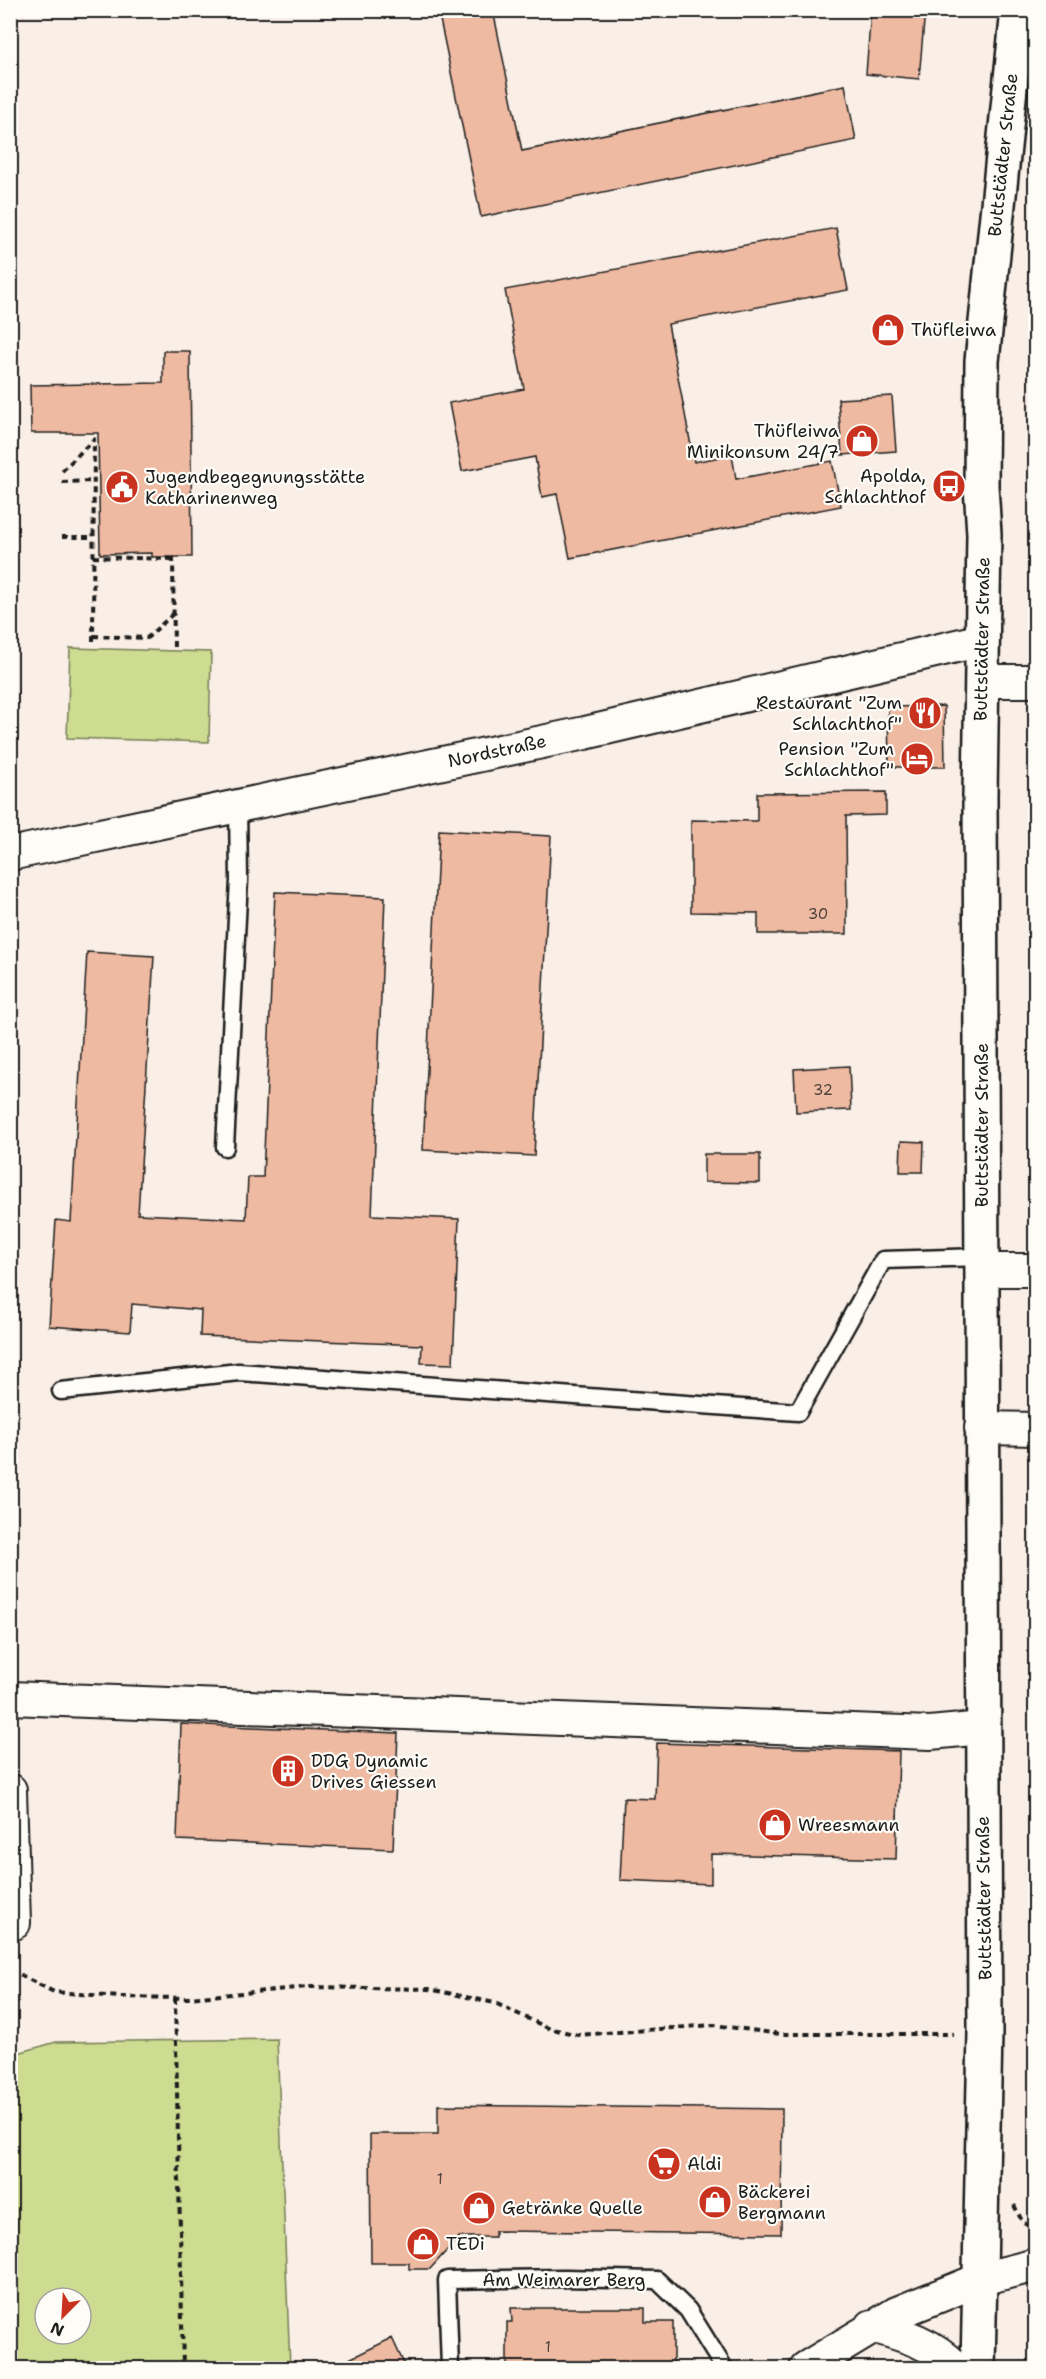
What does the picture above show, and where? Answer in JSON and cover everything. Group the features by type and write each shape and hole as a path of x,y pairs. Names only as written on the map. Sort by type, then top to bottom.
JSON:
{"street":[{"name":"Buttstädter Straße","path":"978,2368 985,2033 981,1428 982,360 1018,10"},
{"name":"Nordstraße","path":"10,854 585,733 982,640"},
{"path":"982,681 1035,681"},
{"path":"982,1264 1035,1270"},
{"path":"981,1428 1035,1429"},
{"path":"10,1698 930,1733 983,1728"},
{"path":"10,1790 14,1923 10,1925"},
{"path":"807,2368 872,2326 897,2313 981,2279 1035,2265"},
{"path":"872,2326 908,2336 933,2348 956,2368"}],"lane":[{"path":"225,1147 239,880 238,806"},
{"path":"61,1391 239,1372 798,1412 883,1260 982,1264"},
{"name":"Am Weimarer Berg","path":"450,2368 447,2280 564,2278 657,2280 688,2310 724,2368"}],"path":[{"path":"62,471 94,439 93,639 147,638 174,613"},
{"path":"62,482 94,481"},
{"path":"62,537 93,537"},
{"path":"93,557 173,558 174,651"},
{"path":"20,1975 54,1992 175,1998 308,1987 429,1989 495,2003 548,2028 578,2035 714,2025 780,2034 985,2033"},
{"path":"175,1998 183,2368"}],"green space":[{"path":"70,648 211,652 209,742 67,738"},
{"path":"277,2039 290,2368 11,2368 11,2055 56,2042"}],"building":[{"path":"438,10 493,10 522,151 845,85 856,140 481,217"},
{"path":"871,10 925,10 919,79 866,74"},
{"path":"836,228 848,290 668,324 694,462 732,455 736,479 832,461 841,506 570,558 557,494 542,497 535,457 462,471 449,403 524,389 505,290"},
{"path":"163,351 190,351 192,557 152,557 152,553 100,554 98,433 31,433 30,385 163,383"},
{"path":"892,396 896,451 842,455 838,399"},
{"path":"944,706 945,767 889,767 888,707"},
{"path":"886,792 886,815 846,816 847,934 758,934 758,913 691,912 691,820 757,821 757,793"},
{"path":"439,830 551,836 534,1156 423,1150"},
{"path":"275,892 385,897 372,1215 459,1219 453,1364 421,1363 422,1345 200,1336 201,1310 132,1304 130,1332 49,1326 56,1220 71,1222 87,952 154,956 138,1214 246,1219 248,1177 263,1177"},
{"path":"849,1066 851,1110 796,1112 794,1069"},
{"path":"901,1141 924,1142 923,1172 900,1172"},
{"path":"704,1154 760,1154 760,1183 704,1182"},
{"name":"DDG Dynamic Drives Giessen","path":"181,1724 398,1733 393,1849 177,1840"},
{"name":"Wreesmann","path":"657,1743 899,1751 896,1859 711,1854 711,1884 620,1880 624,1798 655,1799"},
{"path":"438,2105 782,2109 781,2234 495,2231 495,2237 459,2237 430,2269 409,2269 409,2263 371,2263 370,2134 438,2134"},
{"path":"511,2308 645,2308 645,2322 673,2322 673,2368 507,2368 507,2322 512,2322"},
{"path":"392,2338 406,2368 331,2368"}],"place":[{"name":"Thüfleiwa","path":"888,330"},
{"name":"Thüfleiwa Minikonsum 24/7","path":"862,441"},
{"name":"Apolda, Schlachthof","path":"949,486"},
{"name":"Jugendbegegnungsstätte Katharinenweg","path":"122,487"},
{"name":"Restaurant \"Zum Schlachthof\"","path":"925,713"},
{"name":"Pension \"Zum Schlachthof\"","path":"917,759"},
{"name":"DDG Dynamic Drives Giessen","path":"288,1771"},
{"name":"Wreesmann","path":"775,1825"},
{"name":"Aldi","path":"664,2164"},
{"name":"Bäckerei Bergmann","path":"715,2202"},
{"name":"Getränke Quelle","path":"479,2208"},
{"name":"TEDi","path":"423,2244"}]}
